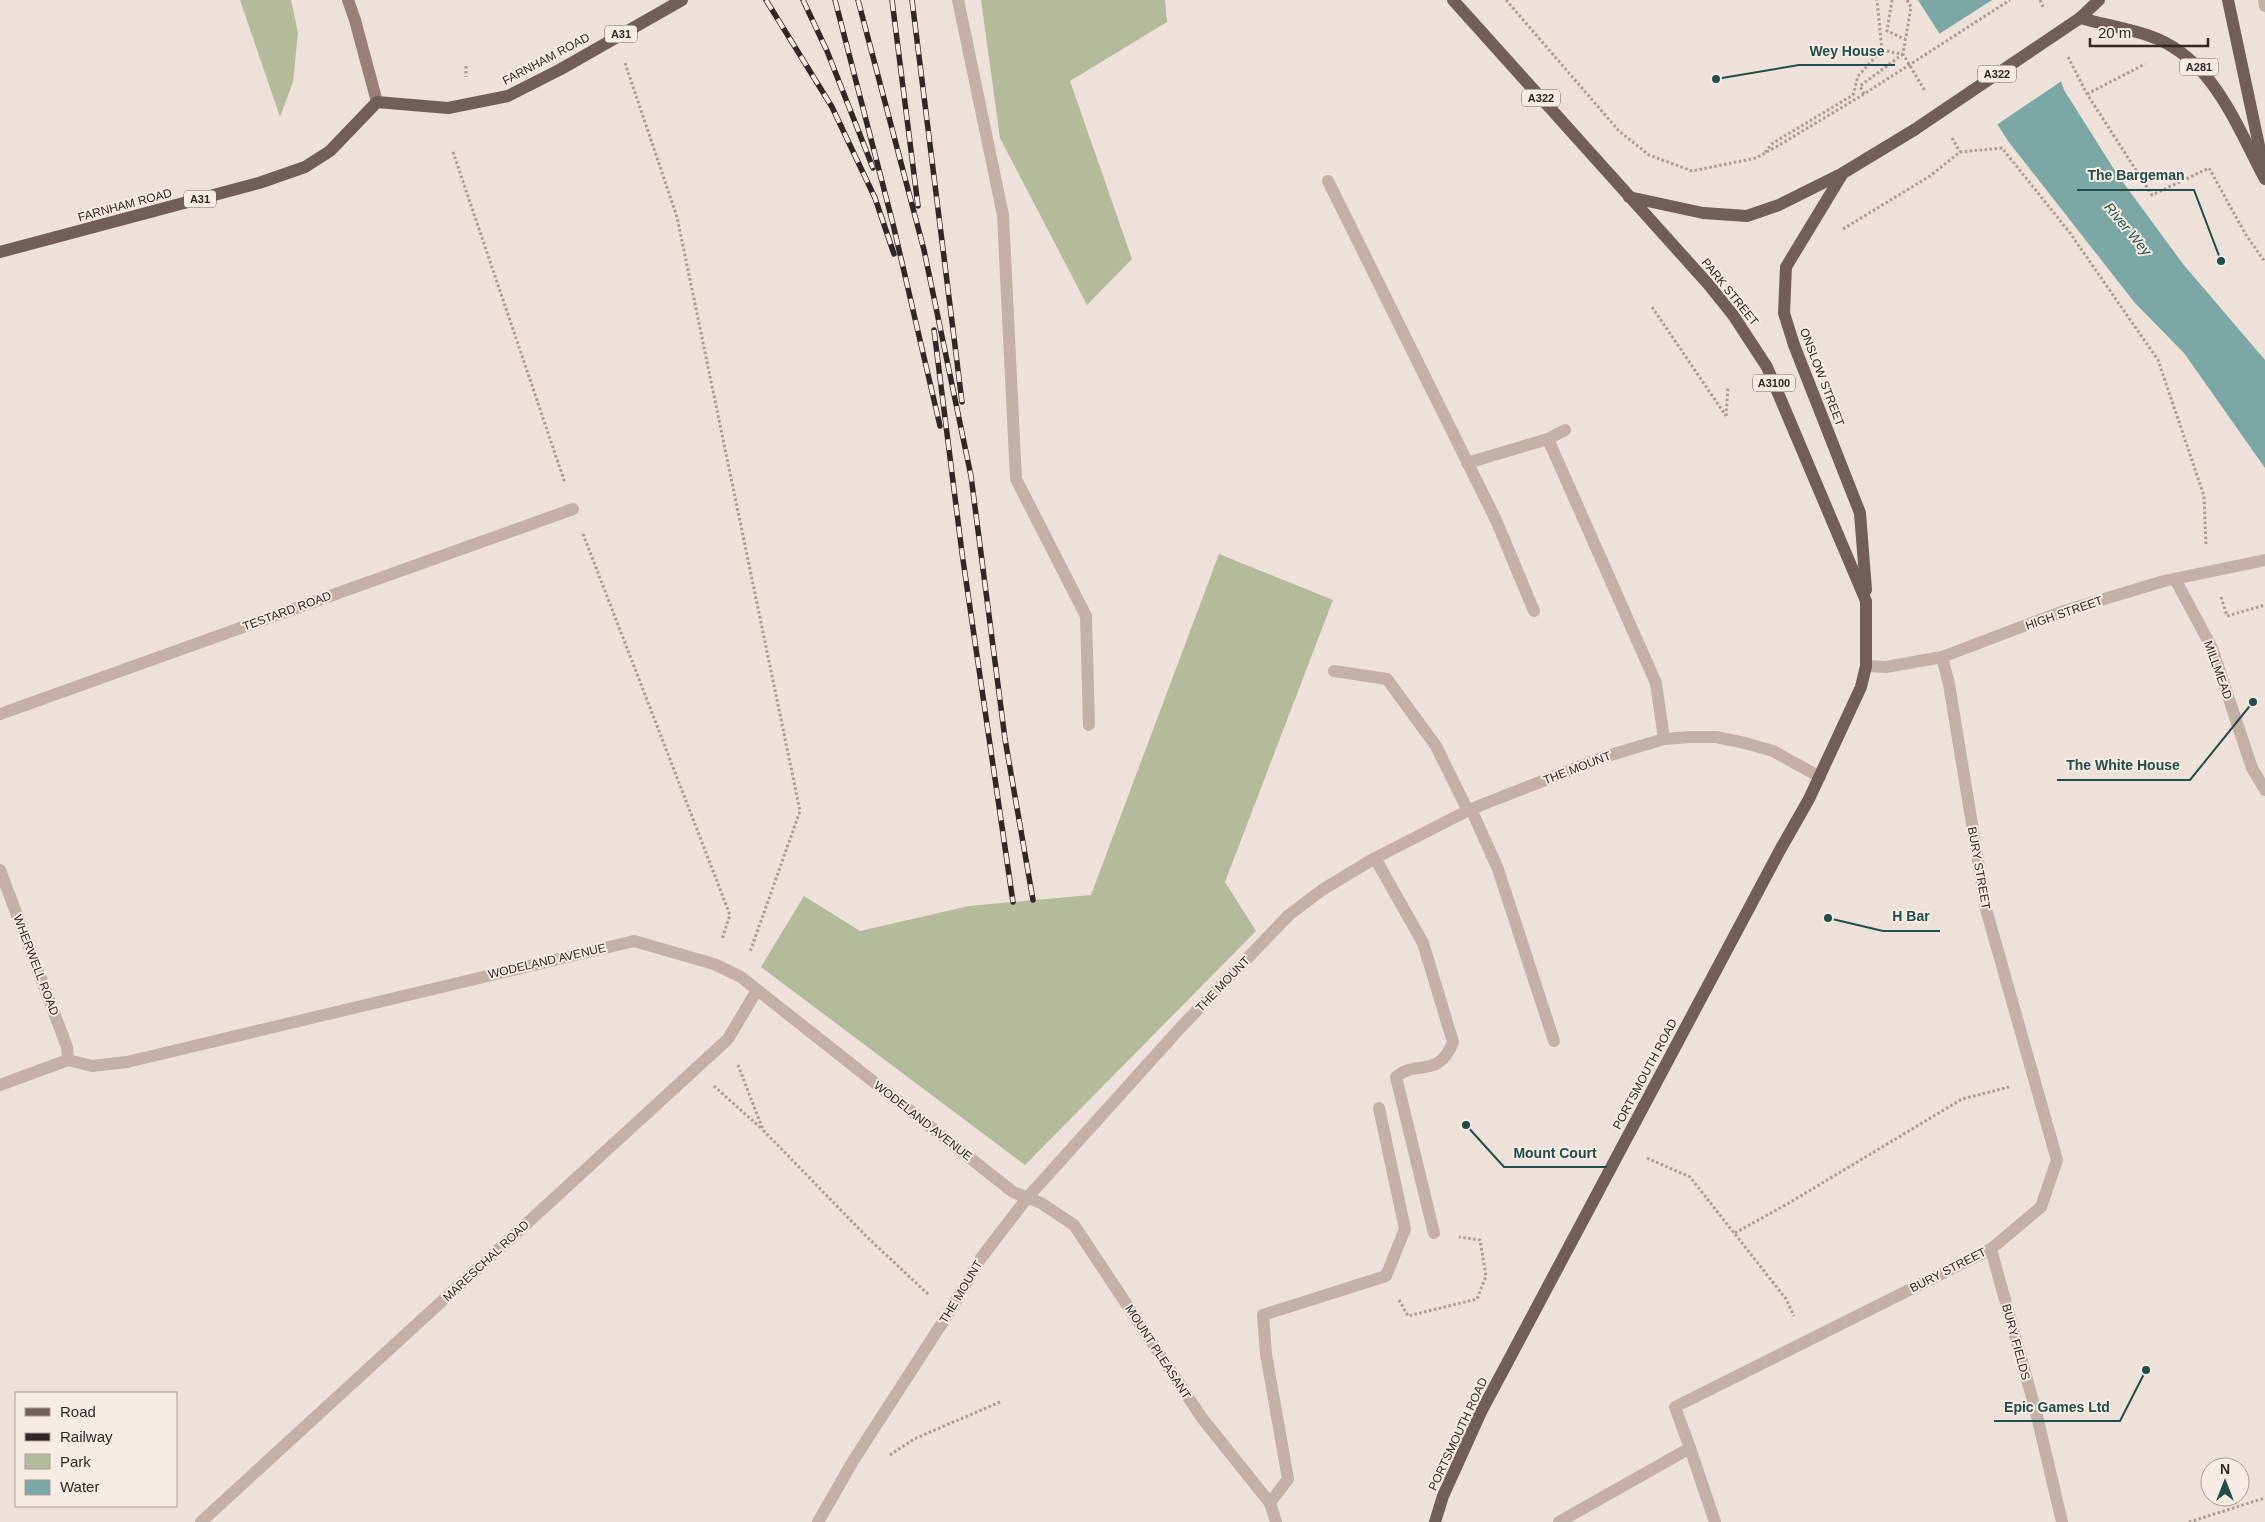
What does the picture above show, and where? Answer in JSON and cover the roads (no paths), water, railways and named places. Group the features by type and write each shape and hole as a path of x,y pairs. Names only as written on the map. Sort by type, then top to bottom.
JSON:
{"main road":[{"name":"FARNHAM ROAD","path":"0,252 250,186 305,167 330,151 377,102 448,108 508,96 682,0"},
{"name":"PARK STREET","path":"1453,0 1709,285 1733,315 1767,367 1866,601 1866,666"},
{"name":"ONSLOW STREET","path":"1629,197 1703,212 1747,216 1780,205 1844,173 1914,130 2080,18 2099,0"},
{"path":"2228,0 2265,173"},
{"name":"A281","path":"2080,18 2148,35 2175,48 2196,64 2216,87 2265,179"},
{"name":"ONSLOW STREET","path":"1844,173 1786,267 1784,312 1794,345 1860,513 1866,601"},
{"name":"PORTSMOUTH ROAD","path":"1435,1522 1443,1496 1481,1412 1820,777 1854,704 1866,666"}],"street":[{"path":"348,0 377,102"},
{"path":"958,0 1003,215 1016,479 1086,616 1089,725"},
{"path":"2264,0 2265,6"},
{"path":"1328,180 1496,520 1534,611"},
{"path":"1467,463 1548,439 1565,430"},
{"path":"1548,439 1656,683 1664,739"},
{"name":"TESTARD ROAD","path":"0,714 573,509"},
{"name":"HIGH STREET","path":"1866,666 1886,667 1942,657 2061,612 2175,579 2230,569 2265,560"},
{"name":"MILLMEAD","path":"2175,579 2212,648 2252,768 2265,790"},
{"name":"BURY STREET","path":"1715,1522 1675,1407 1991,1249 2041,1207 2057,1160 1986,909 1949,684 1942,657"},
{"path":"1334,671 1387,679 1436,746 1470,810 1498,869 1554,1041"},
{"name":"THE MOUNT","path":"818,1522 981,1258 1027,1198 1182,1026 1289,915 1322,890 1375,858 1470,810 1604,757 1664,739 1716,737 1746,743 1772,751 1820,777"},
{"path":"1375,858 1423,943 1453,1042 1448,1054 1432,1067 1401,1072 1396,1076 1434,1233"},
{"name":"WHERWELL ROAD","path":"0,870 67,1047 68,1060"},
{"name":"WODELAND AVENUE","path":"68,1060 92,1066 127,1062 634,941 714,964 742,976 757,990 1014,1192 1027,1198"},
{"name":"MARESCHAL ROAD","path":"201,1522 728,1039 757,990"},
{"path":"0,1085 68,1060"},
{"path":"1270,1503 1288,1479 1266,1354 1262,1315 1386,1276 1405,1230 1379,1108"},
{"name":"MOUNT PLEASANT","path":"1027,1198 1040,1203 1074,1225 1202,1418 1270,1503 1276,1522"},
{"name":"BURY FIELDS","path":"1991,1249 2036,1412 2062,1522"},
{"path":"1559,1522 1690,1448"}],"water":[{"name":"River Wey","path":"1918,0 2033,0 2064,90 2117,174 2183,264 2265,360 2265,468 2184,353 2135,303 2008,141"}],"railway":[{"path":"766,0 832,107 875,198 894,254"},
{"path":"803,0 827,51 873,168"},
{"path":"835,0 893,224 940,426"},
{"path":"858,0 924,250 971,476 1005,739 1033,900"},
{"path":"892,0 918,206"},
{"path":"912,0 962,402"},
{"path":"934,330 962,553 1013,902"}],"place":[{"name":"Wey House","path":"1716,79"},
{"name":"The Bargeman","path":"2221,261"},
{"name":"The White House","path":"2253,702"},
{"name":"H Bar","path":"1828,918"},
{"name":"Mount Court","path":"1466,1125"},
{"name":"Epic Games Ltd","path":"2146,1370"}]}
